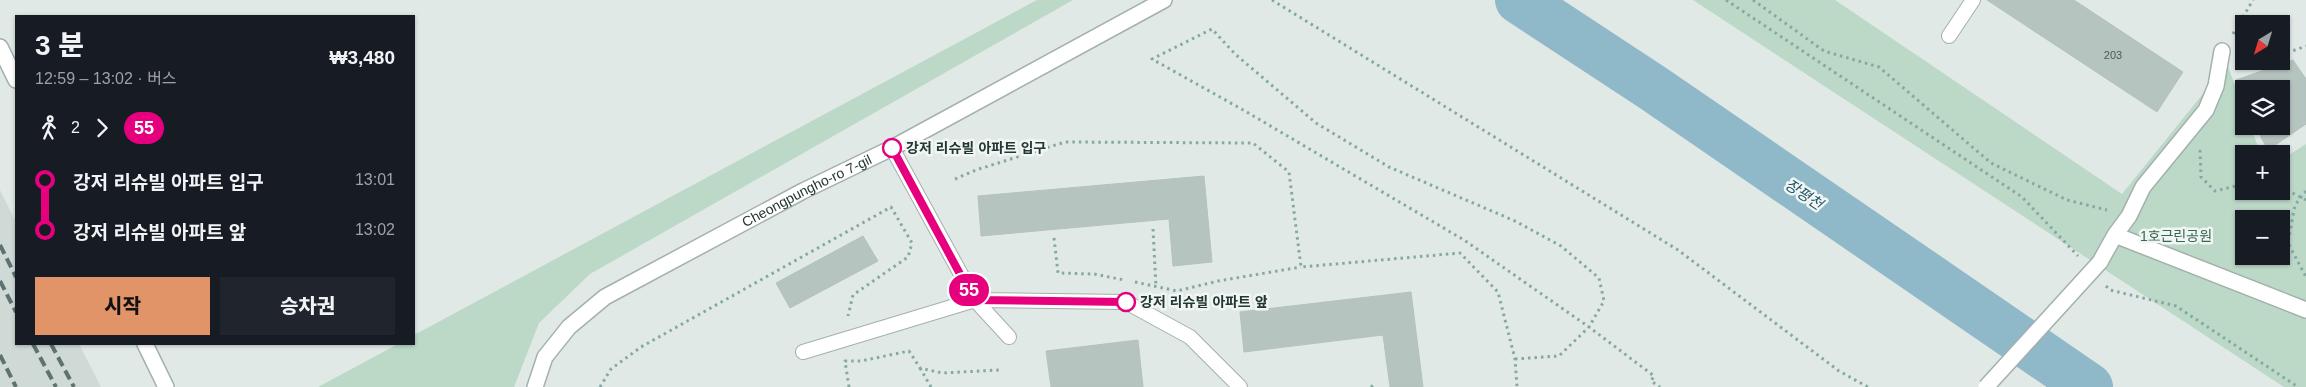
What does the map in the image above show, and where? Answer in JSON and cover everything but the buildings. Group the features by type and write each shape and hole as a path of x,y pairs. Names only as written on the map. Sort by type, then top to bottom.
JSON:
{"street":[{"name":"Cheongpungho-ro 7-gil","path":"535,387 545,357 569,327 605,297 803,191 892,148 1164,0"},
{"path":"0,47 15,78"},
{"path":"1986,387 2100,262 2115,235 2129,216 2143,187 2206,110 2216,86 2222,51"},
{"path":"2115,235 2306,310"},
{"path":"145,345 166,387"}],"lane":[{"path":"1949,36 1973,0"},
{"path":"892,148 974,300 1009,337"},
{"path":"803,352 974,300 1126,302 1190,337 1240,387"}],"path":[{"path":"1272,0 1678,250 1839,370 1868,387"},
{"path":"1726,0 2022,197 2083,261"},
{"path":"1753,0 1824,51 1879,67 1991,164 2067,200 2129,216"},
{"path":"2222,51 2253,0"},
{"path":"1515,359 1559,356 1589,327 1604,301 1599,278 1562,246 1515,221 1389,168 1316,122 1235,54 1212,29 1152,59 1245,111 1464,240 1589,327 1654,376 1651,381 1660,387"},
{"path":"2290,52 2306,46"},
{"path":"2191,129 2199,140 2202,164 2201,177 2215,190 2235,186"},
{"path":"955,179 976,170 1064,142 1253,143 1289,172 1301,267"},
{"path":"2306,191 2294,205 2288,243 2306,277"},
{"path":"2290,192 2306,200"},
{"path":"600,387 611,369 641,347 891,207 912,243 908,257 853,295 848,316 850,321"},
{"path":"1153,229 1156,286"},
{"path":"1054,238 1058,273 1094,274 1177,291 1218,281 1301,267 1460,253 1498,292 1515,359 1516,387"},
{"path":"2103,282 2110,290 2176,306 2298,387"},
{"path":"849,387 845,361 861,361 910,351 931,387"},
{"path":"920,368 942,373 999,370"}],"shaded area":[{"path":"0,190 15,220 15,345 80,345 101,387 0,387"}],"green space":[{"path":"1037,0 1073,0 590,274 539,323 514,387 318,387 396,345 415,345 415,334"},
{"name":"1호근린공원","path":"1693,0 1835,0 2122,194 2227,64 2235,85 2235,135 2254,135 2257,145 2235,145 2235,200 2290,200 2290,154 2306,144 2306,387 2284,387"}],"waterway":[{"name":"장평천","path":"1519,0 1653,88 2089,387"}],"railway":[{"path":"0,245 15,275"},
{"path":"0,281 15,310"},
{"path":"34,345 56,387"},
{"path":"52,345 74,387"},
{"path":"0,355 16,387"}],"bus line":[{"name":"55","path":"892,148 974,300 1126,302"}],"place":[{"name":"강저 리슈빌 아파트 입구","path":"892,148"},
{"name":"강저 리슈빌 아파트 앞","path":"1126,302"}]}
